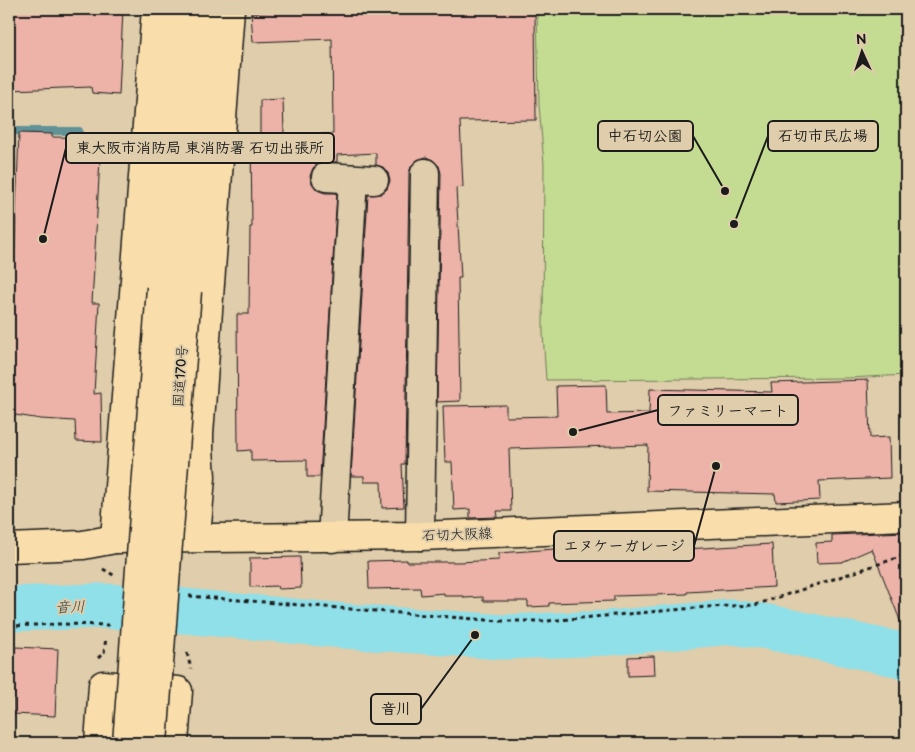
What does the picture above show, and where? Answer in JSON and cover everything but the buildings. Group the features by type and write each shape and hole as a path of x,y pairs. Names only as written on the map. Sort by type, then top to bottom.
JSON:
{"main road":[{"path":"115,539 156,9"},
{"name":"国道170号","path":"153,743 174,289 182,9"},
{"name":"国道170号","path":"127,743 174,289 208,9"},
{"path":"196,538 201,477 198,449 230,9"},
{"name":"石切大阪線","path":"9,548 83,545 115,539 420,536 906,516"},
{"path":"99,743 103,685 185,682 174,743"}],"lane":[{"path":"420,536 425,174"},
{"path":"326,177 363,180 332,538"}],"path":[{"path":"182,595 500,621 547,621 754,605 900,557 906,553"},
{"path":"9,626 108,624"},
{"path":"185,682 190,660 186,652"}],"green space":[{"path":"537,9 906,9 906,375 849,378 546,380 543,333 544,164 539,105"}],"waterway":[{"path":"9,131 79,131"},
{"name":"音川","path":"9,609 100,606 152,608 345,626 504,637 608,633 732,622 768,627 901,655 906,658"}],"place":[{"name":"中石切公園","path":"725,191"},
{"name":"石切市民広場","path":"734,224"},
{"name":"東大阪市消防局 東消防署 石切出張所","path":"43,239"},
{"name":"ファミリーマート","path":"573,432"},
{"name":"エヌケーガレージ","path":"716,466"},
{"name":"音川","path":"475,635"}]}
